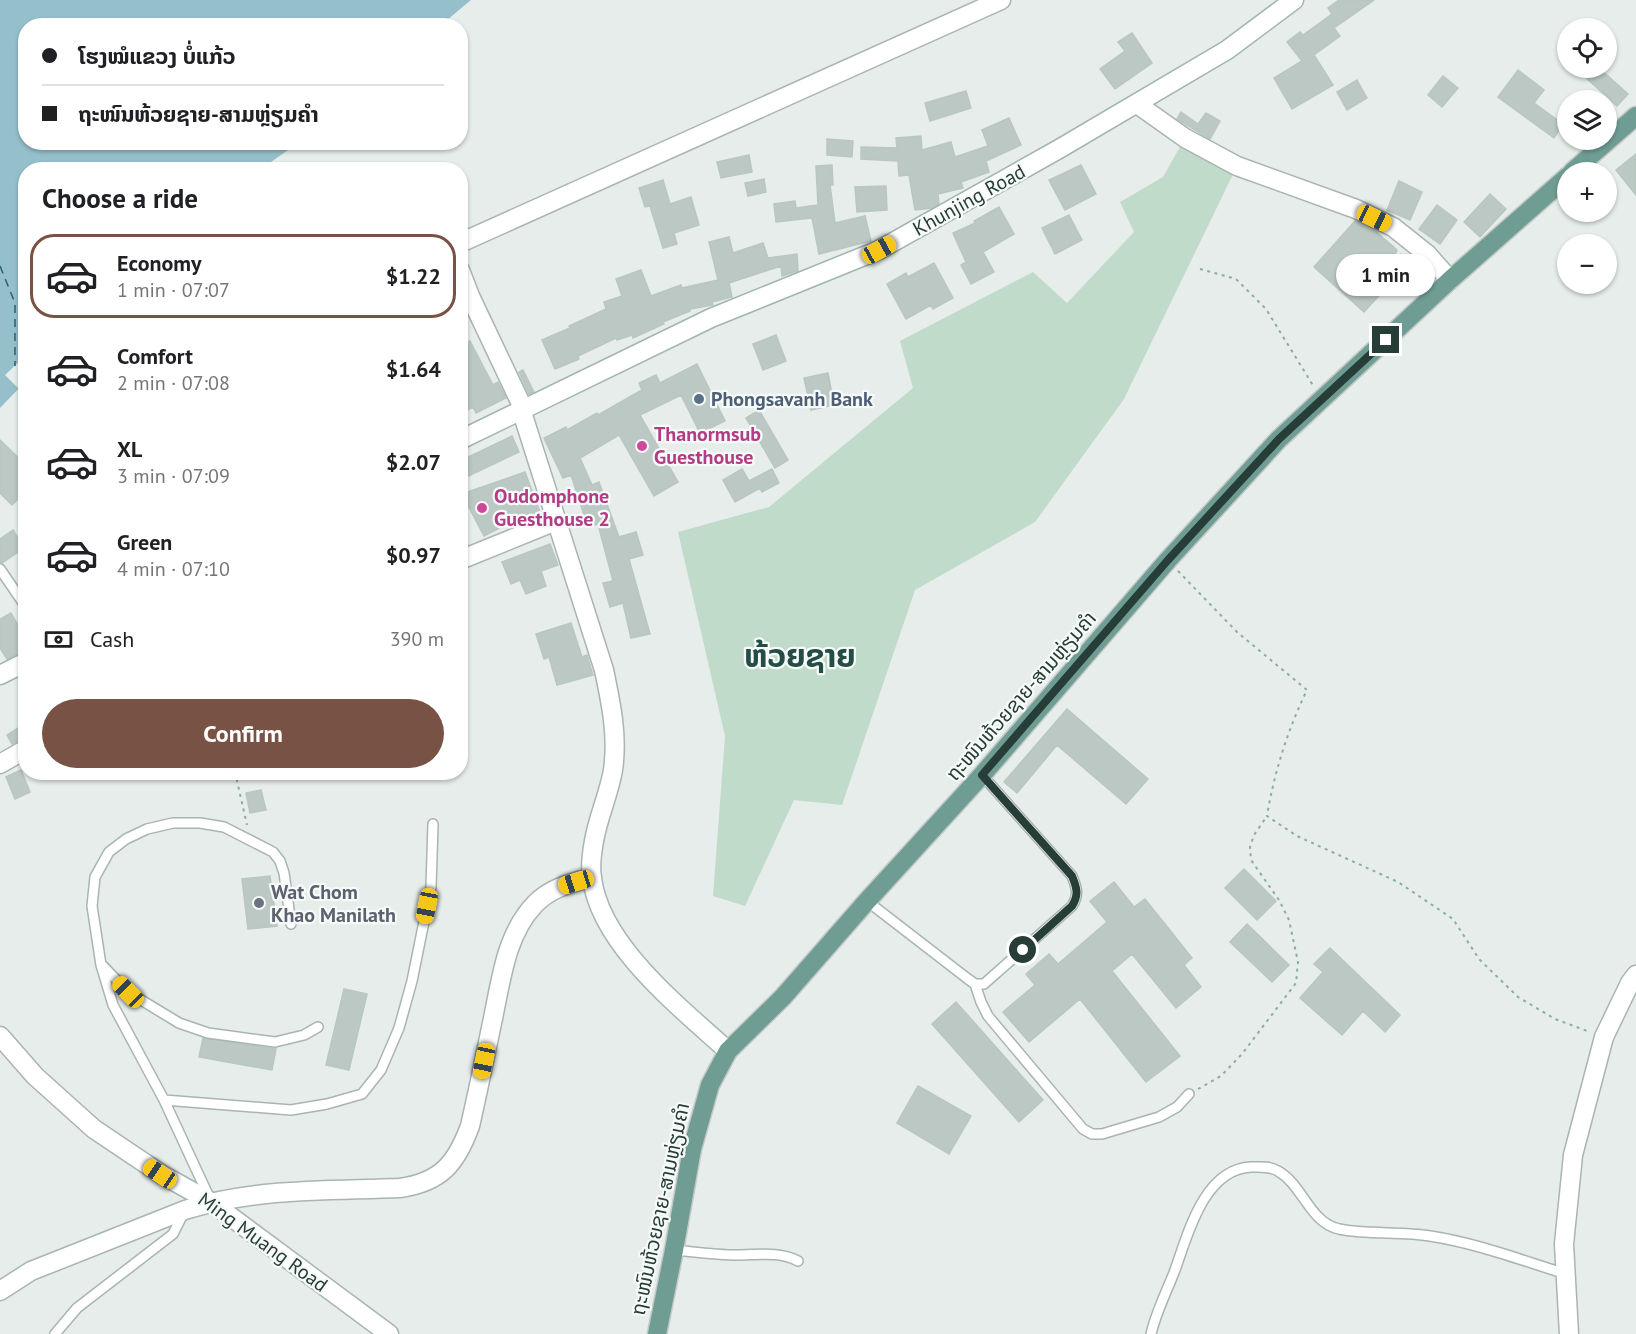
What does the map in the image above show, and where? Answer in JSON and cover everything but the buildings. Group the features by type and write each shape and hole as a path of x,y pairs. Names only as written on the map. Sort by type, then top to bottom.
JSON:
{"main road":[{"path":"1583,162 1636,116"},
{"name":"ຖະໜົນຫ້ວຍຊາຍ-ສາມຫຼ່ຽມຄຳ","path":"657,1334 692,1149 710,1085 728,1051 783,997 982,775 1168,560 1279,439 1450,280 1557,186"}],"street":[{"name":"Khunjing Road","path":"468,436 711,318 879,250 1137,104 1227,50 1294,0"},
{"path":"468,239 996,3"},
{"path":"1137,104 1185,138 1237,166 1356,209 1393,227 1427,255 1450,280"},
{"path":"468,291 522,409 604,670 612,706 615,736 613,771 594,840 592,877 598,903 613,931 643,972 728,1051"},
{"path":"468,557 556,521"},
{"path":"0,675 18,666"},
{"path":"0,764 18,754"},
{"path":"0,1291 31,1270 211,1202 267,1194 400,1188 418,1185 435,1178 448,1167 461,1150 471,1126 507,953 519,924 534,904 546,894 561,886 592,877"},
{"path":"1569,1334 1564,1244 1573,1155 1604,1037 1636,975"},
{"name":"Ming Muang Road","path":"0,1036 35,1076 94,1129 160,1174 211,1202 389,1334"}],"lane":[{"path":"0,569 18,595"},
{"path":"975,984 984,984 990,980 1072,906 1077,898 1072,876 982,775"},
{"path":"211,1202 164,1100 113,1005 101,965 92,906 95,877 109,852 126,839 147,829 173,823 200,823 224,827 273,852 280,861 284,873 291,924"},
{"path":"164,1100 291,1110 327,1104 362,1094 381,1070 399,1028 412,981 431,887 433,824"},
{"path":"867,901 975,984 988,1016 1083,1129 1092,1134 1102,1134 1160,1117 1177,1107 1189,1094"},
{"path":"101,965 128,992 179,1023 208,1033 275,1042 304,1035 318,1027"},
{"path":"1151,1334 1198,1209 1214,1185 1229,1173 1246,1167 1263,1166 1278,1171 1290,1182 1322,1222 1338,1229 1461,1241 1566,1274"},
{"path":"55,1334 77,1308 173,1234 185,1210"},
{"path":"674,1250 735,1255 776,1254 787,1255 798,1261"}],"path":[{"path":"1200,269 1236,279 1266,309 1322,399"},
{"path":"1168,560 1237,632 1307,690 1294,715 1270,795 1267,816 1254,835 1250,847 1251,860 1279,900 1289,920 1298,962 1296,983 1242,1054 1221,1076 1189,1094"},
{"path":"238,780 250,839"},
{"path":"1267,816 1298,836 1398,882 1453,919 1479,959 1518,997 1555,1019 1604,1037"}],"green space":[{"path":"1185,138 1237,166 1124,399 1035,522 915,590 842,805 794,800 745,906 713,896 725,736 678,532 769,507 913,388 900,341 1033,272 1067,303 1134,232 1120,202 1163,177"}],"water":[{"path":"0,0 471,0 449,18 18,18 18,150 288,150 271,162 18,162 18,389 0,408"}],"pier":[{"path":"18,363 18,388 5,375"}],"ferry route":[{"path":"0,266 15,303 15,366"}],"place":[{"name":"Phongsavanh Bank","path":"699,399"},
{"name":"Thanormsub Guesthouse","path":"642,446"},
{"name":"Oudomphone Guesthouse 2","path":"482,508"},
{"name":"Wat Chom Khao Manilath","path":"259,903"}],"district":[{"name":"ຫ້ວຍຊາຍ","path":"800,655"}],"route":[{"path":"1023,950 1072,906 1077,898 1076,887 1072,876 982,775 1168,560 1279,439 1386,340"}]}
